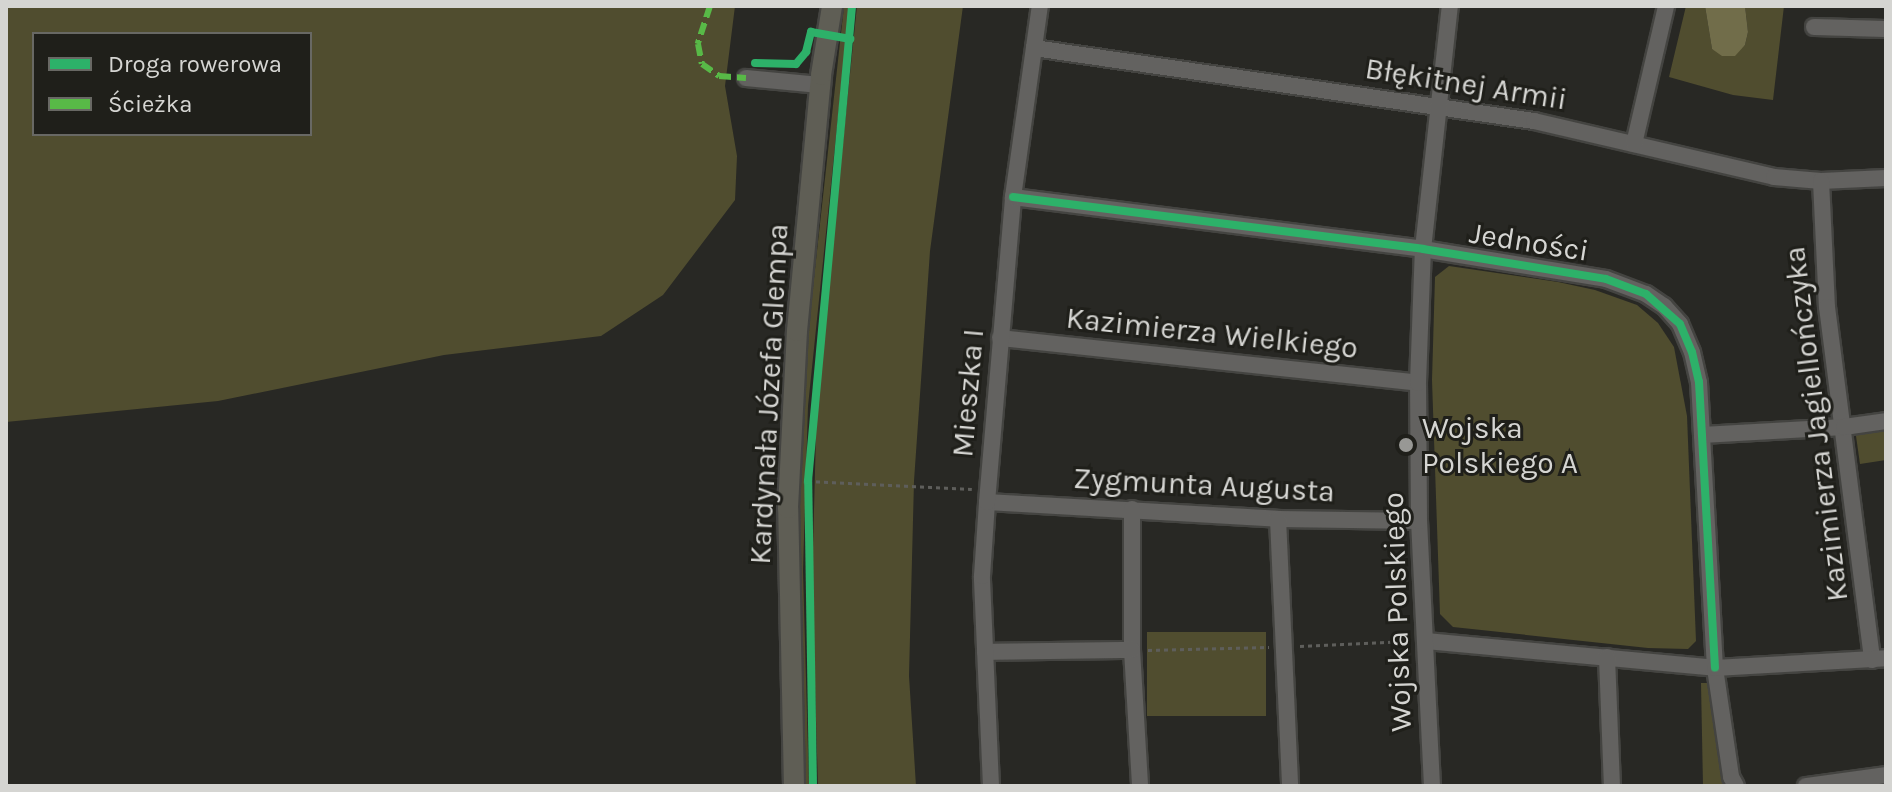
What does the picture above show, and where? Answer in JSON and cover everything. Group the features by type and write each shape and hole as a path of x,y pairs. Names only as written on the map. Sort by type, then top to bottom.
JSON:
{"main road":[{"name":"Kardynała Józefa Glempa","path":"794,786 788,508 797,331 820,85 832,6"}],"street":[{"name":"Mieszka I","path":"991,786 982,576 987,496 1013,197 1040,6"},
{"name":"Wojska Polskiego","path":"1432,786 1419,521 1418,383 1423,249 1450,6"},
{"path":"1634,144 1666,6"},
{"path":"1814,27 1886,29"},
{"name":"Błękitnej Armii","path":"1034,48 1534,121 1736,169 1821,181 1886,178"},
{"path":"746,78 820,85"},
{"name":"Kazimierza Jagiellończyka","path":"1821,181 1827,307 1879,659"},
{"name":"Jedności","path":"1013,197 1423,249 1606,279 1646,294 1680,324 1692,352 1699,382 1715,668 1731,777 1736,786"},
{"name":"Kazimierza Wielkiego","path":"1000,338 1418,383"},
{"path":"1702,435 1844,427 1886,421"},
{"name":"Zygmunta Augusta","path":"987,496 1278,519 1419,521"},
{"path":"1132,509 1132,650 1140,786"},
{"path":"1278,519 1290,786"},
{"path":"1426,641 1715,668 1879,659"},
{"path":"985,652 1132,650"},
{"path":"1607,657 1612,786"},
{"path":"1806,786 1886,775"}],"path":[{"path":"808,481 987,496"}],"shaded area":[{"path":"6,6 735,6 725,86 737,156 735,200 663,295 601,336 444,355 218,401 6,422"},
{"path":"844,6 849,6 847,30 808,406 803,571 809,786 802,786 797,561 803,378"},
{"path":"857,6 963,6 930,251 914,481 909,676 916,786 818,786 812,586 817,395"},
{"path":"1686,6 1705,6 1712,49 1731,56 1745,45 1748,32 1745,6 1784,6 1773,100 1733,95 1669,77"},
{"path":"1705,6 1745,6 1748,32 1745,45 1735,56 1722,56 1712,49"},
{"path":"1449,266 1558,282 1595,290 1637,305 1658,323 1674,347 1687,416 1696,641 1688,649 1648,648 1453,627 1440,614 1432,380 1435,277"},
{"path":"1886,426 1886,460 1860,464 1855,429"},
{"path":"1147,632 1266,632 1266,716 1147,716"},
{"path":"1701,683 1713,683 1728,786 1703,786"}],"marked path":[{"path":"710,6 698,44 702,64 719,76 746,78"}],"cycle path":[{"path":"813,786 808,481 852,6"},
{"path":"755,63 796,64 806,52 811,32 850,39"},
{"path":"1013,197 1423,249 1606,279 1646,294 1680,324 1692,352 1699,382 1715,668"}],"place":[{"name":"Wojska Polskiego A","path":"1406,445"}]}
